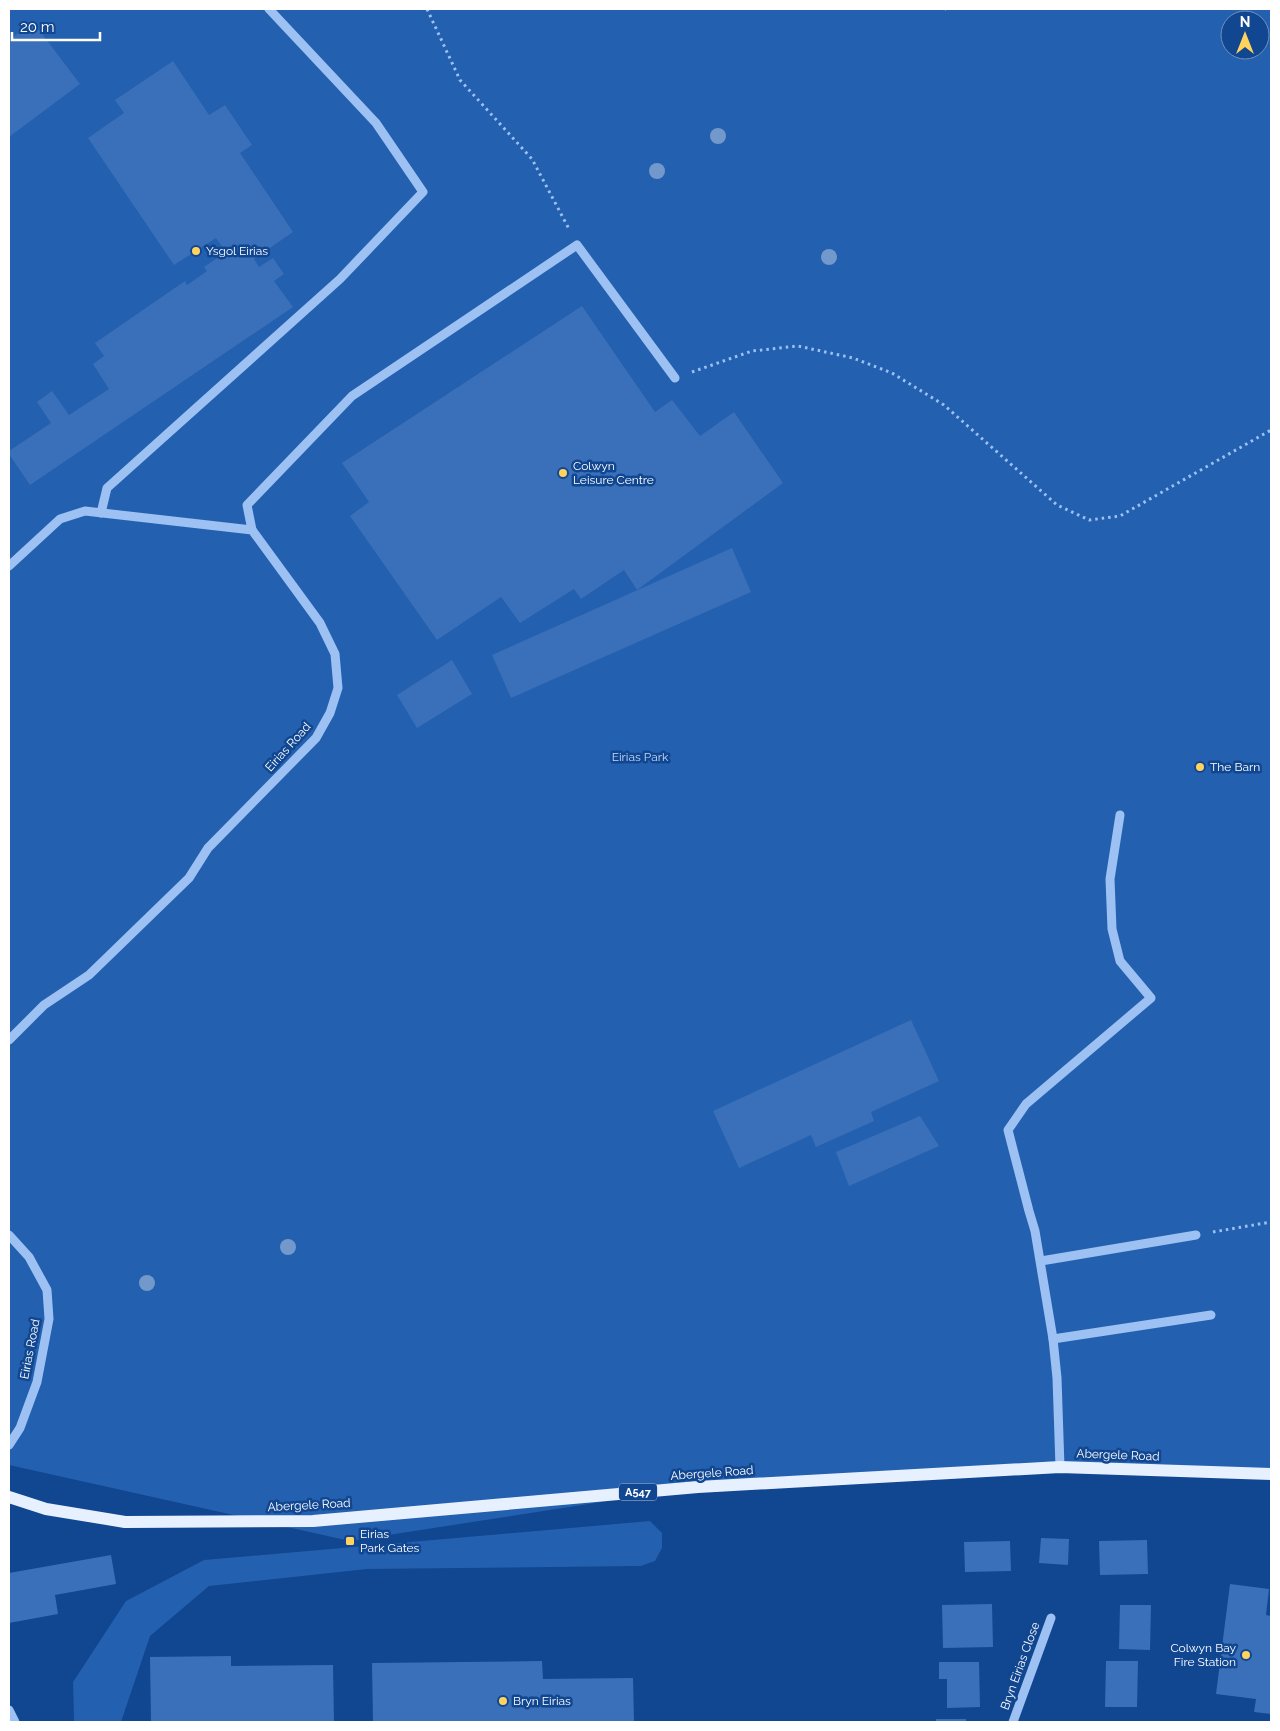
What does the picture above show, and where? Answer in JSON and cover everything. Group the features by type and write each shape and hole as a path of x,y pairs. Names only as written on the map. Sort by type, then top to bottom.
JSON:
{"main road":[{"name":"Abergele Road","path":"9,1497 46,1509 125,1522 313,1521 698,1487 1060,1467 1271,1474"}],"street":[{"path":"101,513 106,488 340,279 423,192 376,123 269,9"},
{"path":"9,566 60,519 84,511 252,530 247,505 352,396 577,245 675,378"},
{"name":"Eirias Road","path":"9,1040 44,1005 89,975 189,878 208,848 316,738 330,713 338,688 335,654 320,623 252,530"},
{"path":"1060,1467 1054,1339 1035,1231 1008,1130 1026,1104 1151,998 1120,961 1112,929 1110,878 1120,815"},
{"path":"1041,1261 1196,1234"},
{"name":"Eirias Road","path":"9,1235 29,1256 47,1290 49,1319 37,1382 20,1428 9,1445"},
{"path":"1054,1339 1211,1315"},
{"name":"Bryn Eirias Close","path":"1013,1722 1051,1618"},
{"path":"9,1710 15,1722"}],"path":[{"path":"427,9 460,80 532,159 577,245"},
{"path":"675,378 752,351 798,346 853,358 892,373 944,405 1057,506 1089,520 1120,516 1271,430"},
{"path":"1196,1234 1271,1222"}],"green space":[{"name":"Eirias Park","path":"9,9 1271,9 1271,1474 1060,1467 698,1487 350,1541 9,1465"},
{"path":"650,1521 662,1533 662,1548 655,1561 641,1566 367,1569 209,1586 150,1636 121,1722 74,1722 73,1682 126,1601 204,1560"}],"building":[{"path":"33,22 80,84 9,137 9,40"},
{"path":"173,61 209,115 225,105 252,145 240,153 293,232 254,259 259,267 273,258 284,274 274,281 293,307 30,485 9,454 9,451 51,423 37,402 52,391 69,415 109,389 93,364 104,356 95,343 185,281 187,285 207,271 204,267 226,252 216,238 174,265 88,138 124,113 115,100"},
{"name":"Colwyn Leisure Centre","path":"582,306 655,412 672,400 700,436 734,412 783,483 637,590 624,570 581,599 574,589 520,623 501,597 437,640 350,516 369,502 342,463"},
{"path":"732,548 751,592 511,698 492,655"},
{"path":"452,660 472,694 417,728 397,695"},
{"path":"911,1020 939,1081 871,1112 874,1121 816,1147 811,1135 739,1168 713,1111"},
{"path":"920,1116 939,1146 849,1186 836,1152"},
{"path":"1041,1538 1069,1539 1068,1565 1039,1563"},
{"path":"1147,1540 1148,1574 1100,1575 1099,1541"},
{"path":"1010,1541 1011,1571 965,1572 964,1542"},
{"path":"111,1555 116,1584 55,1595 58,1614 9,1623 9,1573"},
{"name":"Colwyn Bay Fire Station","path":"1230,1584 1269,1589 1266,1615 1271,1616 1271,1714 1254,1712 1256,1699 1216,1694"},
{"path":"992,1604 993,1647 943,1648 942,1605"},
{"path":"1120,1605 1151,1605 1150,1650 1119,1649"},
{"path":"231,1656 231,1666 333,1665 334,1722 151,1722 150,1657"},
{"name":"Bryn Eirias","path":"542,1661 543,1679 633,1678 634,1722 373,1722 372,1663"},
{"path":"1106,1661 1138,1661 1137,1707 1105,1707"},
{"path":"939,1662 979,1662 980,1707 947,1708 947,1679 939,1679"},
{"path":"936,1719 966,1719 966,1722 936,1722"}],"place":[{"name":"Ysgol Eirias","path":"196,251"},
{"name":"Colwyn Leisure Centre","path":"563,473"},
{"name":"The Barn","path":"1200,767"},
{"name":"Eirias Park Gates","path":"350,1541"},
{"name":"Colwyn Bay Fire Station","path":"1246,1655"},
{"name":"Bryn Eirias","path":"503,1701"}]}
